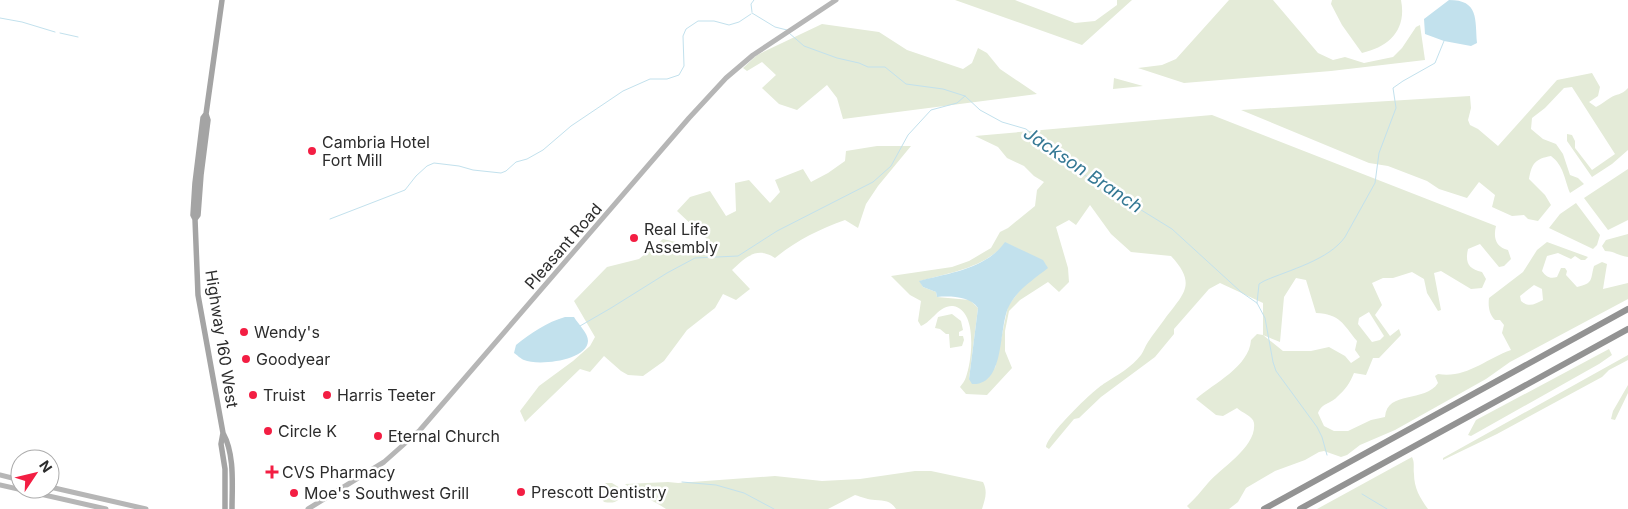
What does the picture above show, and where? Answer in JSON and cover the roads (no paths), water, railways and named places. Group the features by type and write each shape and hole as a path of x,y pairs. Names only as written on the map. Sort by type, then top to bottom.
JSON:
{"highway":[{"path":"1264,509 1628,309"},
{"path":"1300,509 1628,328"}],"main road":[{"name":"Highway 160 West","path":"222,0 206,114 203,118 193,215 195,219 198,295 223,433 222,444 225,469 224,509"},
{"name":"Pleasant Road","path":"308,509 384,462 420,430 689,118 726,78 753,54 836,0"},
{"name":"Highway 160 West","path":"223,433 229,443 232,509"},
{"path":"0,485 106,509"},
{"path":"60,489 146,509"}],"water":[{"path":"1449,0 1466,3 1471,7 1474,12 1477,43 1471,46 1444,41 1425,34 1424,19"},
{"path":"1005,242 1043,260 1048,268 1026,285 1012,300 1006,315 996,366 991,376 983,382 972,384 969,379 978,308 965,299 937,297 936,292 923,287 919,281 966,269 988,258"},
{"path":"565,317 574,317 586,335 588,341 586,348 580,353 561,360 531,362 524,360 514,353 516,345 527,336"}],"waterway":[{"name":"Jackson Branch","path":"752,12 751,4 754,0"},
{"name":"Jackson Branch","path":"752,13 775,27 787,30"},
{"path":"330,219 405,190 416,176 427,166 434,163 473,170 501,173 506,171 516,162 527,159 543,150 571,126 623,91 650,79 667,79 679,75 684,66 683,36 686,29 698,21 714,21 729,25 739,22 751,14"},
{"path":"0,18 22,22 55,32"},
{"path":"60,33 78,37"},
{"name":"Jackson Branch","path":"789,33 804,46 837,58 868,67 885,67 906,84 943,89 965,96 980,110 1002,122 1026,129 1078,171 1172,229 1241,292 1257,303 1265,318 1276,371 1317,427 1327,455"},
{"path":"1257,303 1259,284 1319,258 1338,245 1345,237 1375,183 1379,153 1396,108 1393,88 1435,63 1444,41"},
{"path":"580,326 695,258 738,256 777,231 873,182 891,166 908,135 931,110 957,103 965,96"},
{"path":"682,482 716,485 744,493 774,509"},
{"name":"Jackson Branch","path":"1362,494 1387,509"}],"place":[{"name":"Cambria Hotel Fort Mill","path":"312,151"},
{"name":"Real Life Assembly","path":"634,238"},
{"name":"Wendy's","path":"244,332"},
{"name":"Goodyear","path":"246,359"},
{"name":"Truist","path":"253,395"},
{"name":"Harris Teeter","path":"327,395"},
{"name":"Circle K","path":"268,431"},
{"name":"Eternal Church","path":"378,436"},
{"name":"CVS Pharmacy","path":"272,472"},
{"name":"Prescott Dentistry","path":"521,492"},
{"name":"Moe's Southwest Grill","path":"294,493"}]}
